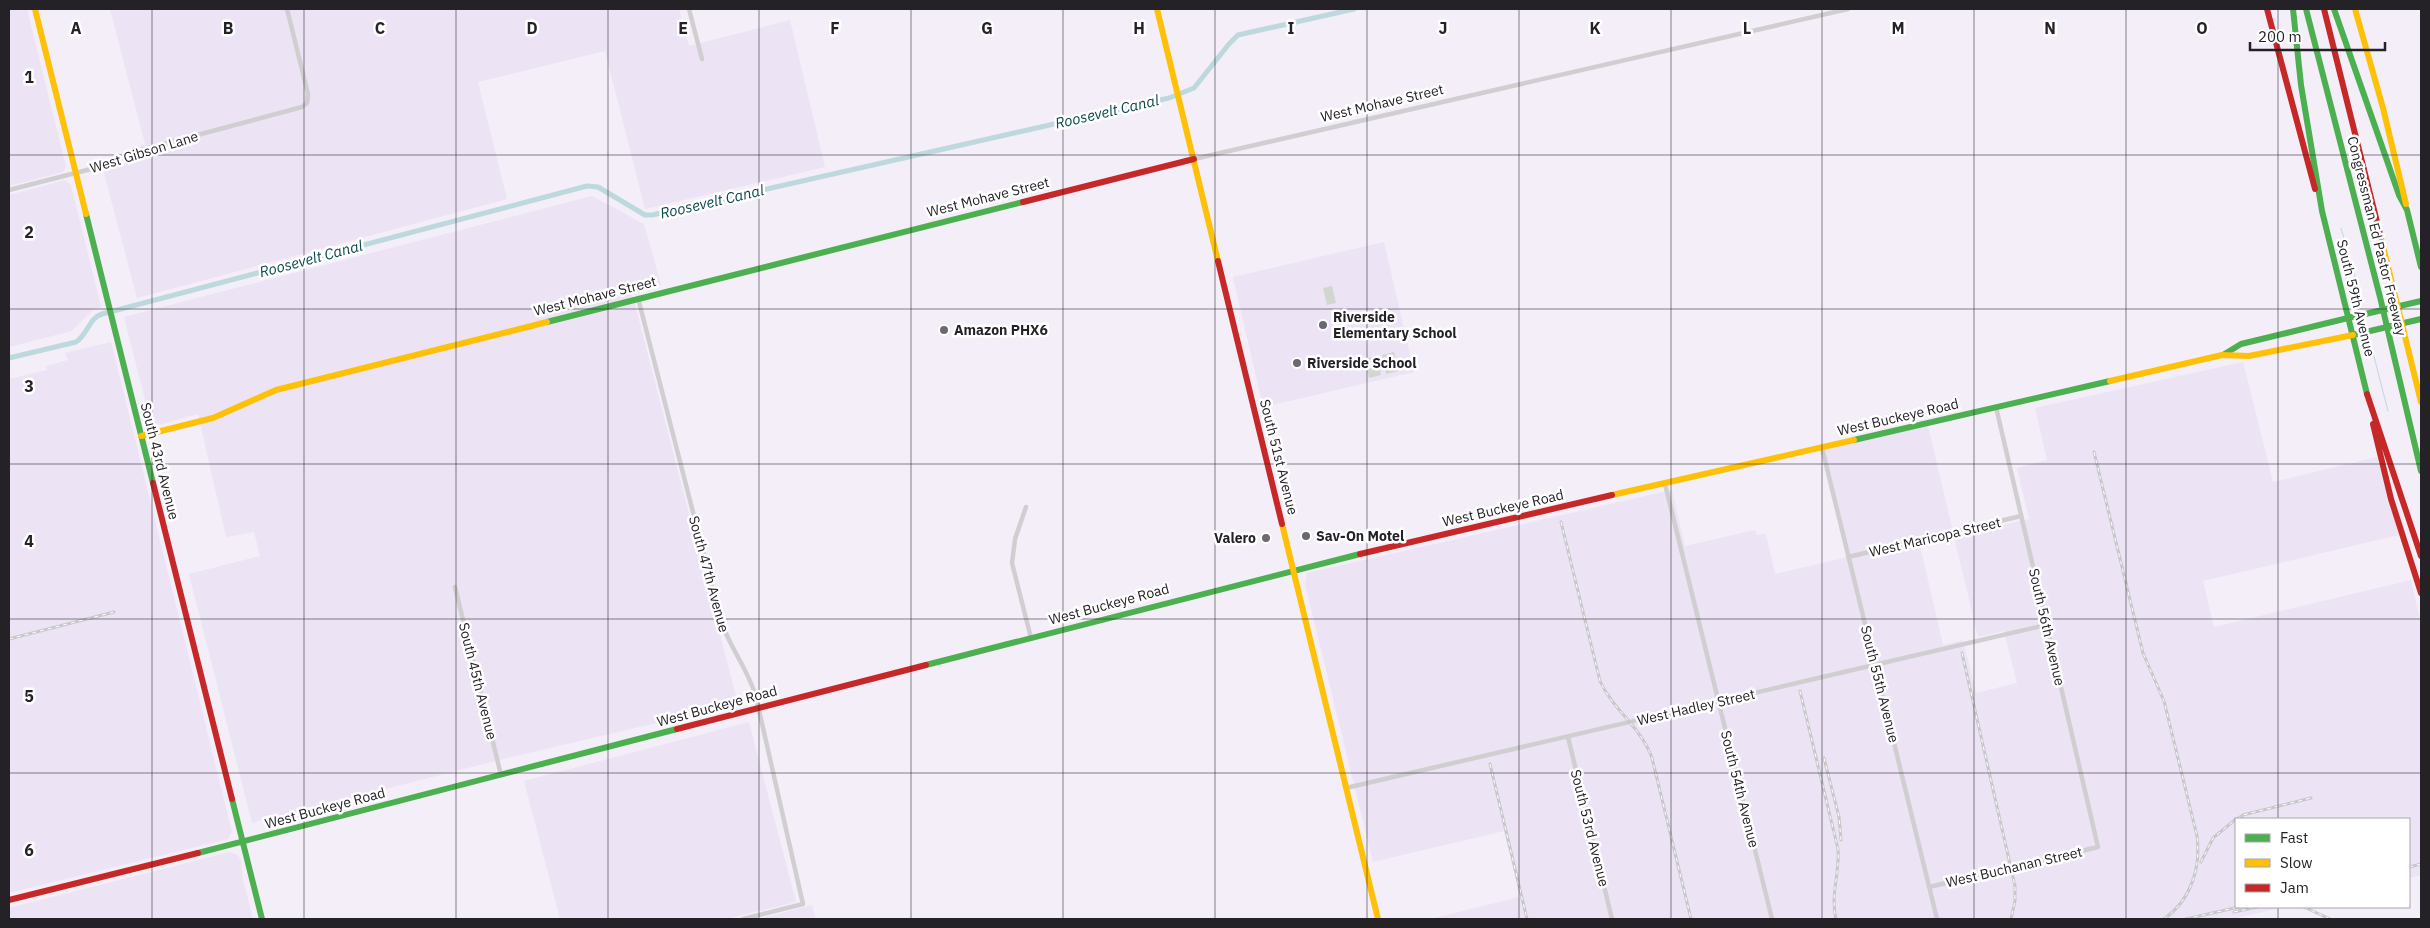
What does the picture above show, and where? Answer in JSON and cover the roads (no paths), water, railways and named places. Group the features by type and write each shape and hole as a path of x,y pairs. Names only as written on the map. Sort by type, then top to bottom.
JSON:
{"main road":[{"name":"South 43rd Avenue","path":"34,9 262,919"},
{"name":"South 51st Avenue","path":"1157,9 1378,919"},
{"name":"South 59th Avenue","path":"2267,9 2322,211 2391,499 2421,593"},
{"path":"2293,9 2300,85 2322,211"},
{"name":"Congressman Ed Pastor Freeway","path":"2306,9 2380,297 2421,470"},
{"name":"Congressman Ed Pastor Freeway","path":"2324,9 2421,402"},
{"path":"2334,9 2399,195 2407,210"},
{"path":"2356,9 2386,117 2421,267"},
{"name":"West Mohave Street","path":"141,436 213,418 276,390 1194,159"},
{"name":"West Buckeye Road","path":"2222,355 2241,344 2421,300"},
{"name":"West Buckeye Road","path":"9,900 242,842 1293,569 2222,355 2250,356 2421,319"},
{"path":"2367,394 2421,556"}],"street":[{"name":"West Gibson Lane","path":"9,190 119,160 145,149 298,109 307,103 308,94 287,9"},
{"path":"688,9 702,59"},
{"name":"West Mohave Street","path":"1194,159 1848,9"},
{"name":"South 47th Avenue","path":"637,298 721,621 728,640 748,674 758,708 803,904 743,919"},
{"name":"South 56th Avenue","path":"1996,407 2098,847"},
{"name":"South 55th Avenue","path":"1822,448 1937,919"},
{"name":"South 54th Avenue","path":"1666,484 1772,919"},
{"path":"1026,507 1015,539 1012,563 1031,638"},
{"name":"West Maricopa Street","path":"1848,557 2021,516"},
{"name":"South 45th Avenue","path":"455,587 501,775"},
{"name":"West Hadley Street","path":"1346,788 2046,625"},
{"name":"South 53rd Avenue","path":"1568,737 1612,919"},
{"name":"West Buchanan Street","path":"1930,887 2098,847"}],"waterway":[{"name":"Roosevelt Canal","path":"9,358 76,342 94,319 102,314 587,186 598,187 645,215 652,215 1169,98 1194,88 1238,35 1354,9"},
{"path":"2341,228 2357,284"},
{"path":"2370,341 2388,411"}],"railway":[{"path":"2094,452 2143,653 2164,701 2197,836 2197,860 2192,882 2181,903 2164,919"},
{"path":"1561,522 1600,681 1612,701 1641,737 1652,758 1691,919"},
{"path":"9,639 114,612"},
{"path":"1962,653 2015,886 2015,901 2011,919"},
{"path":"1800,691 1838,849 1834,901 1836,919"},
{"path":"1824,758 1839,817 1841,840"},
{"path":"1490,764 1527,919"},
{"path":"2238,818 2243,815 2311,798"},
{"path":"2201,862 2213,838 2235,820"},
{"path":"2410,867 2421,864"},
{"path":"2186,919 2235,908"},
{"path":"2234,912 2252,908"},
{"path":"2306,908 2330,919"}],"place":[{"name":"Riverside Elementary School","path":"1323,325"},
{"name":"Amazon PHX6","path":"944,330"},
{"name":"Riverside School","path":"1297,363"},
{"name":"Sav-On Motel","path":"1306,536"},
{"name":"Valero","path":"1266,538"}]}
